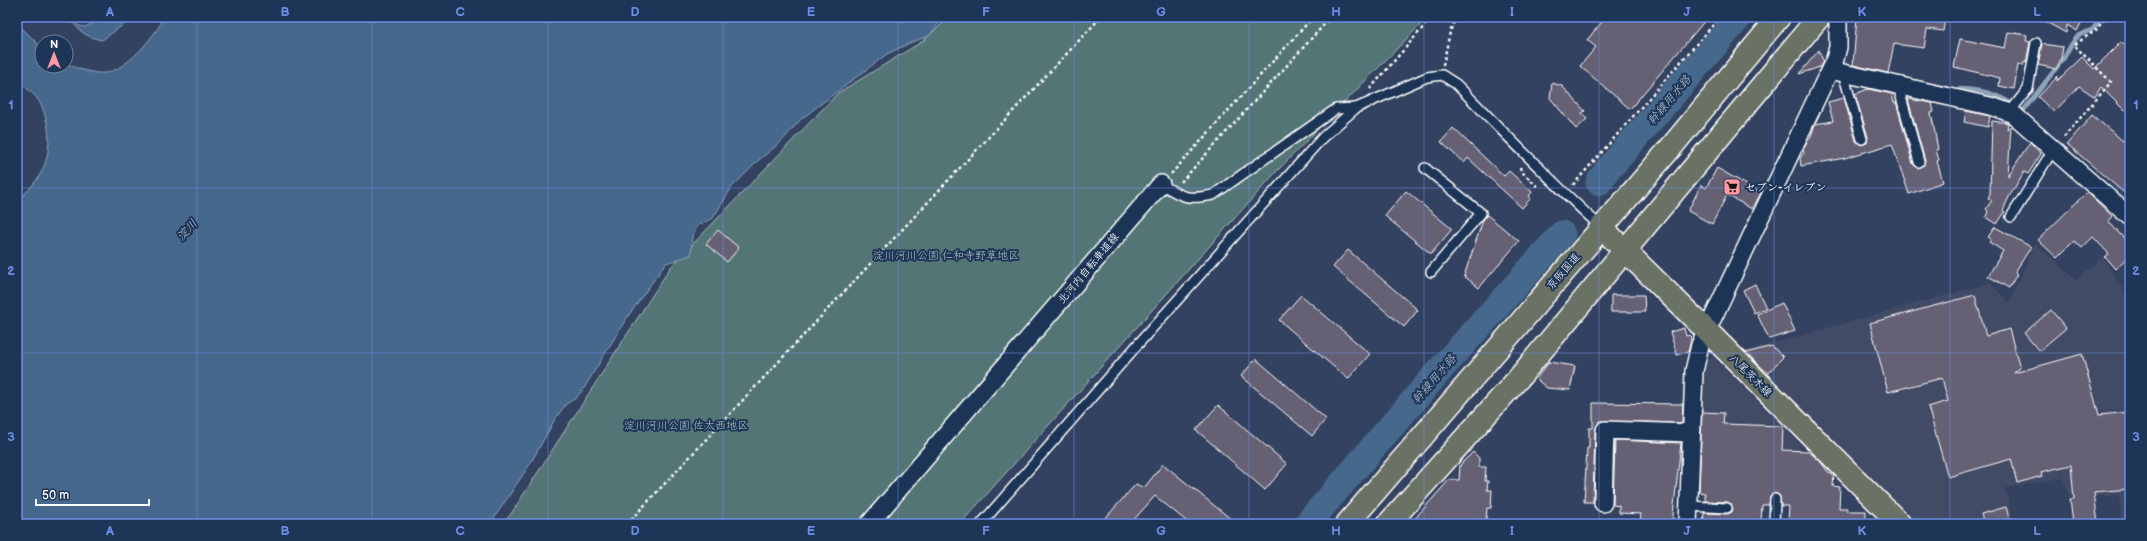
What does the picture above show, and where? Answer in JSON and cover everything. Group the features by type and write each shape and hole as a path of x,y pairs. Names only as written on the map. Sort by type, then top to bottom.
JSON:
{"main road":[{"name":"京阪国道","path":"1346,524 1673,145 1779,17"},
{"path":"1388,524 1518,379 1819,17"},
{"name":"八尾茨木線","path":"1601,227 1625,249 1900,524"}],"street":[{"path":"1688,524 1694,371 1700,345 1837,72 1838,17"},
{"path":"1837,72 1994,107 2013,108 2053,150 2130,217"},
{"name":"北河内自転車道線","path":"869,524 1161,184"},
{"path":"1603,503 1605,430 1692,433"}],"lane":[{"path":"2013,108 2028,89 2036,43"},
{"path":"1837,72 1862,139"},
{"path":"981,524 1139,343 1323,137 1356,108 1427,77 1442,74 1456,84 1565,195 1601,227"},
{"path":"1898,86 1919,162"},
{"path":"1161,184 1192,199 1213,195 1336,109 1356,108"},
{"path":"2011,217 2053,150"},
{"path":"1425,168 1481,213 1431,272"},
{"path":"1774,524 1775,499"},
{"path":"1689,506 1727,508"}],"path":[{"path":"627,524 1101,17"},
{"path":"1161,184 1313,17"},
{"path":"1356,108 1377,80 1432,17"},
{"path":"1442,74 1450,32 1456,17"},
{"path":"1565,195 1720,17"},
{"path":"2053,150 2111,82 2074,45 2096,30 2106,17"}],"shaded area":[{"path":"2035,243 2076,280 2103,257 2130,300 2130,407 2055,418 2130,408 2130,524 2122,524 2119,495 2070,498 2063,477 2057,431 2062,478 2005,488 2014,524 1918,524 1741,352 1990,283 2009,303"},
{"path":"1713,357 1799,443 1798,481 1696,477 1700,366"}],"green space":[{"name":"淀川河川公園 仁和寺野草地区","path":"949,17 1428,17 1277,171 960,524 502,524 511,514 670,268 838,93 923,41"}],"water":[{"path":"69,17 72,17 79,26 85,27 104,17 134,17 102,40 83,33"},
{"name":"淀川","path":"155,17 943,17 929,36 887,54 801,119 782,141 760,159 732,187 713,218 698,225 692,237 691,255 666,263 626,319 584,388 576,398 566,404 555,419 530,464 490,524 17,524 17,201 33,185 43,169 49,139 48,128 41,104 34,95 17,80 17,23 34,40 34,74 74,74 74,67 95,73 113,71 129,60 144,46 161,23"}],"building":[{"path":"1606,17 1708,17 1630,109 1580,66 1596,47 1587,40"},
{"path":"1857,17 1945,17 1943,31 1927,29 1924,48 1894,44 1888,73 1853,65"},
{"path":"2037,17 2084,17 2077,31 2067,25 2066,33"},
{"path":"2008,32 2027,35 2026,41 2030,42 2026,63 2024,62 2023,66 2018,65 2014,89 1999,86 2000,78 1954,67 1960,39 2005,48"},
{"path":"2121,42 2130,51 2130,116 2101,87 2095,97 2079,86 2054,112 2038,97 2058,76 2057,81 2082,57 2094,69"},
{"path":"2042,44 2063,47 2061,59 2056,69 2038,65"},
{"path":"1819,50 1823,61 1820,67 1799,74"},
{"path":"1552,83 1562,86 1585,111 1582,113 1587,119 1576,129 1550,98"},
{"path":"1868,89 1892,94 1894,103 1896,102 1913,164 1918,168 1923,166 1925,161 1908,99 1932,103 1934,112 1931,113 1938,149 1936,150 1939,160 1937,161 1943,182 1909,194 1892,144 1845,158 1801,166 1800,158 1804,153 1803,150 1810,139 1815,124 1833,121 1828,102 1844,98 1856,141 1861,145 1867,143 1868,137 1855,94"},
{"path":"1966,111 1990,116 1988,127 1964,122"},
{"path":"2092,115 2123,141 2130,134 2130,198 2067,144"},
{"path":"1992,121 2008,123 2007,129 2011,126 2008,176 2030,142 2041,154 2028,174 2024,172 2009,197 2003,210 2005,212 1997,224 1986,217 1988,211 1986,209 1992,200 1988,198 1990,194"},
{"path":"1453,128 1504,176 1509,171 1532,192 1529,196 1531,198 1522,208 1468,158 1464,163 1441,142"},
{"path":"1717,168 1761,193 1752,209 1727,195 1712,224 1688,211 1701,185 1706,188"},
{"path":"1406,191 1452,229 1431,254 1385,216"},
{"path":"2087,192 2112,216 2108,221 2130,245 2130,255 2115,269 2105,257 2109,254 2093,237 2082,248 2074,241 2057,258 2038,240"},
{"path":"1487,215 1519,241 1479,288 1464,276 1483,220"},
{"path":"1995,227 2031,247 2015,272 2017,274 2009,288 1988,276 2003,251 1989,242 1991,239 1988,237"},
{"path":"718,230 739,248 727,262 706,244"},
{"path":"1348,250 1418,310 1404,327 1333,267"},
{"path":"1755,284 1766,308 1754,313 1743,290"},
{"path":"1301,295 1370,354 1348,379 1279,320"},
{"path":"1611,295 1644,295 1645,312 1611,312"},
{"path":"1975,295 1986,336 2009,329 2020,368 2014,373 2082,354 2099,415 2130,412 2130,489 2094,492 2098,524 2073,524 2070,499 2074,499 2071,465 2041,472 2042,476 2017,483 2011,459 1948,477 1928,407 1948,401 1942,378 1888,392 1870,323"},
{"path":"1782,303 1795,331 1769,339 1757,314"},
{"path":"2051,310 2066,328 2039,351 2024,333"},
{"path":"1684,328 1686,336 1690,335 1691,340 1688,352 1677,355 1670,332"},
{"path":"1772,346 1783,357 1768,373 1746,353"},
{"path":"1256,359 1326,419 1312,436 1241,376"},
{"path":"1549,362 1575,366 1570,390 1547,388 1536,379"},
{"path":"1593,403 1683,404 1682,423 1600,421 1595,430 1593,502 1584,502 1587,448 1589,448 1589,428 1593,428"},
{"path":"1218,405 1287,464 1265,490 1196,430"},
{"path":"1702,412 1724,413 1723,424 1783,426 1782,450 1808,451 1820,461 1828,472 1834,476 1833,486 1840,487 1839,508 1847,508 1847,511 1866,511 1866,524 1792,524 1788,522 1789,506 1781,506 1780,497 1775,493 1770,496 1769,505 1762,505 1761,522 1758,524 1703,524 1704,513 1727,514 1732,512 1733,508 1728,502 1705,501 1705,493 1699,492"},
{"path":"1615,440 1681,443 1672,524 1640,524 1641,514 1619,513 1619,506 1613,505"},
{"path":"1473,452 1479,458 1479,467 1486,467 1485,481 1488,481 1487,490 1492,490 1491,508 1487,508 1486,520 1475,520 1475,524 1410,524 1449,480 1459,480 1460,465"},
{"path":"1163,464 1237,524 1190,524 1155,496 1130,524 1100,524 1136,484 1144,488"},
{"path":"2006,507 2011,524 1984,524 1981,514"}],"waterway":[{"name":"幹線用水路","path":"1599,182 1739,17"},
{"path":"2023,111 2064,58 2078,36 2093,29 2102,17"},
{"path":"1960,89 1989,93 2015,106"},
{"name":"幹線用水路","path":"1307,524 1439,371 1562,234"}],"place":[{"name":"セブン-イレブン","path":"1732,187"}],"park label":[{"name":"淀川河川公園 佐太西地区","path":"686,425"}]}
